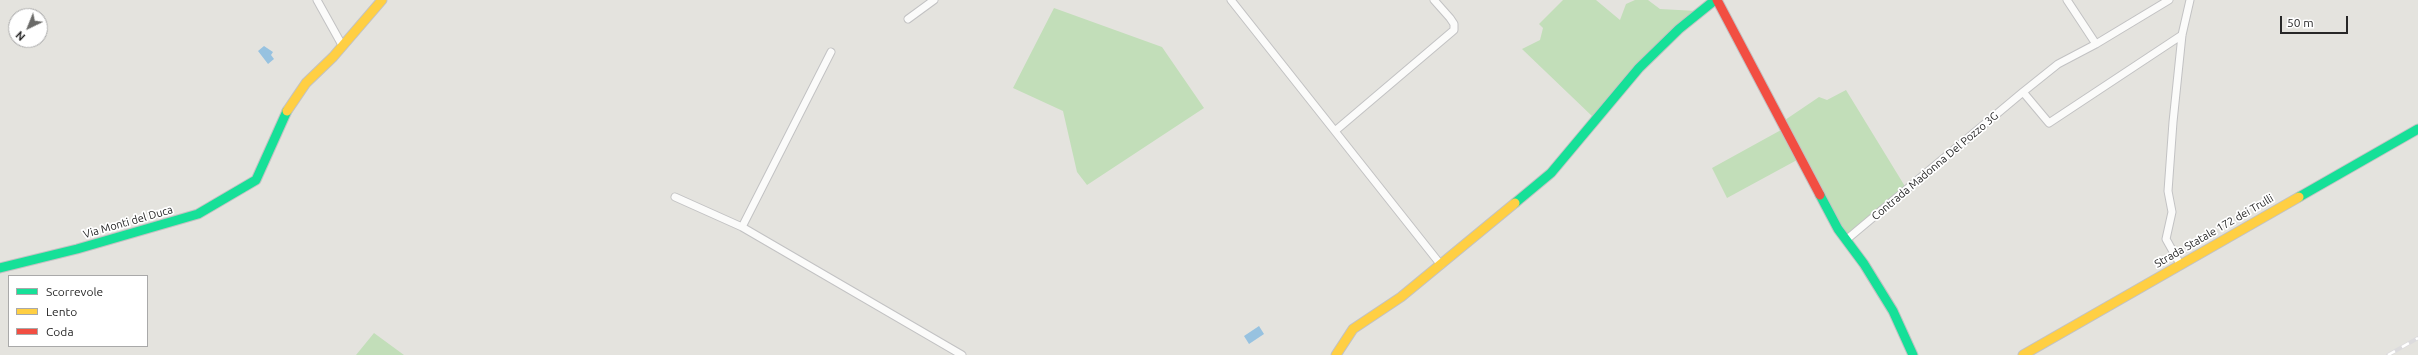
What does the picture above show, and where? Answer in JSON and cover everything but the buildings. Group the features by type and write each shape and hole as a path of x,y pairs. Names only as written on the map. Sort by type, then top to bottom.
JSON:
{"street":[{"path":"317,0 342,45 382,0"},
{"path":"908,19 934,0"},
{"path":"1231,0 1441,265"},
{"path":"1335,131 1454,30 1454,24 1434,0"},
{"path":"1336,355 1354,329 1401,297 1551,173 1594,124 1639,68 1680,29 1716,0 1838,229 1893,311 1913,355"},
{"path":"2067,0 2096,44"},
{"name":"Contrada Madonna Del Pozzo 3G","path":"1846,240 2058,64 2096,44 2169,0"},
{"path":"2180,264 2166,239 2172,212 2168,190 2173,122 2182,35 2190,0"},
{"path":"2023,92 2049,123 2182,35"},
{"name":"Via Monti del Duca","path":"0,268 78,249 198,214 256,180 290,105 306,83 318,73 342,45"},
{"path":"742,227 832,52"},
{"name":"Strada Statale 172 dei Trulli","path":"2023,355 2418,129"},
{"path":"675,197 742,227 962,355"}],"green space":[{"path":"1563,0 1596,0 1620,20 1626,4 1635,0 1648,0 1660,9 1697,11 1593,117 1522,49 1540,40 1543,28 1539,24"},
{"path":"1054,8 1162,47 1204,108 1087,185 1077,172 1063,111 1013,88"},
{"path":"1846,90 1906,188 1846,235 1797,160 1727,198 1712,168 1781,130 1785,120 1819,97 1827,100"},
{"path":"374,333 404,355 356,355"}],"water":[{"path":"264,46 273,52 271,55 274,59 268,64 258,51"},
{"path":"1259,326 1264,334 1249,344 1244,336"}],"railway":[{"path":"2388,355 2418,338"}],"traffic: fast":[{"path":"1515,203 1551,173 1639,68 1679,29 1715,0"},
{"path":"0,268 77,249 198,214 256,180 287,111"},
{"path":"2299,197 2418,129"},
{"path":"1820,195 1838,229 1864,264 1893,311 1913,355"}],"traffic: slow":[{"path":"287,111 306,83 333,57 382,0"},
{"path":"2023,355 2299,197"},
{"path":"1336,355 1353,329 1401,297 1515,203"}],"traffic: jam":[{"path":"1717,0 1820,195"}]}
